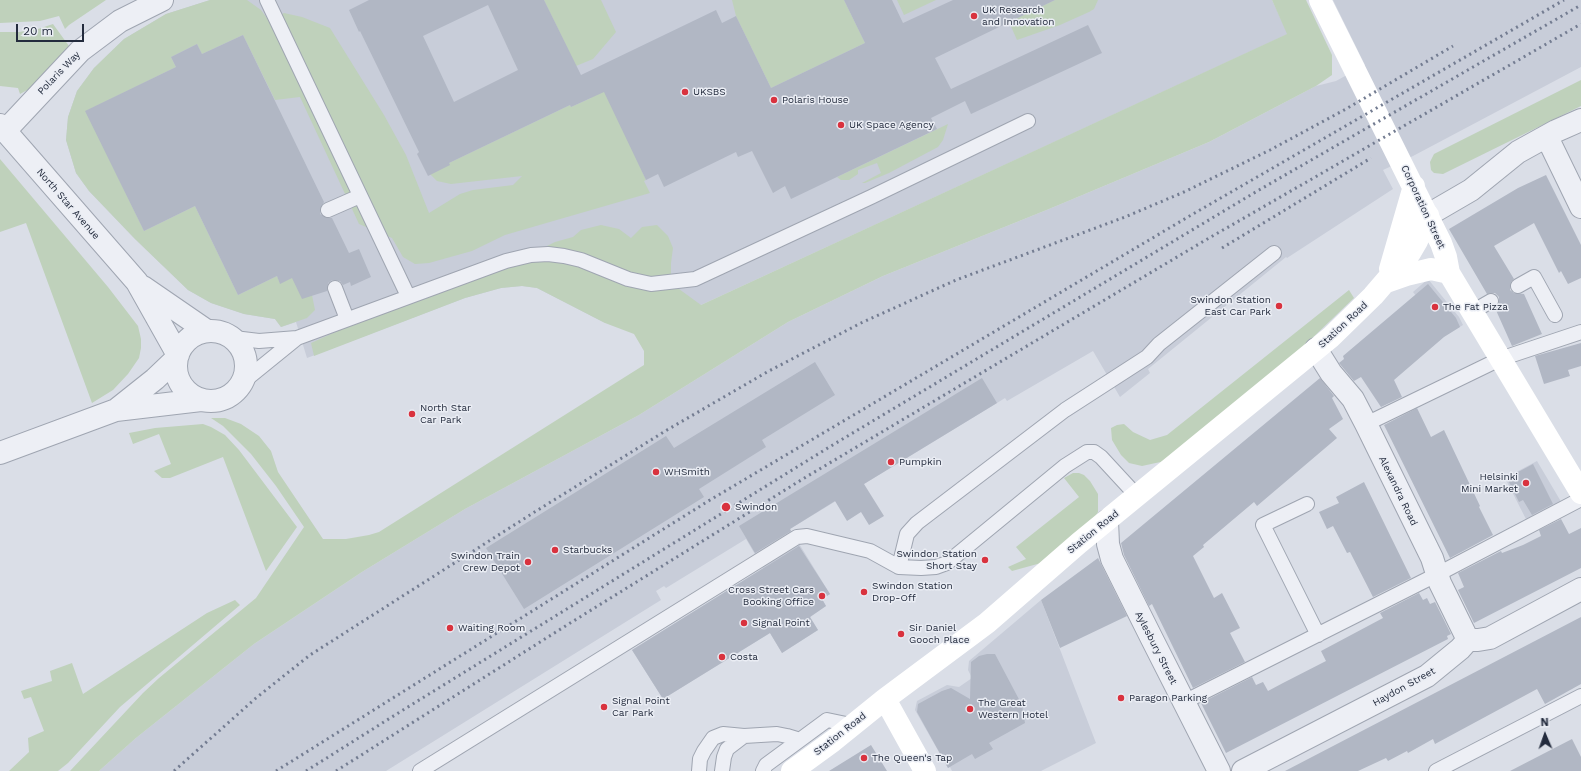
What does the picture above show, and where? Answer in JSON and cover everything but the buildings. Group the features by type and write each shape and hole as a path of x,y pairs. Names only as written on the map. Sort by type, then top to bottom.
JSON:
{"street":[{"name":"Polaris Way","path":"2,128 80,52 120,21 162,0"},
{"name":"Corporation Street","path":"1320,0 1428,215 1441,243 1450,273 1581,493"},
{"path":"1428,215 1471,190 1518,152 1581,120"},
{"name":"North Star Avenue","path":"2,128 137,282 177,357 176,372 182,386 192,396 201,400"},
{"path":"1547,137 1581,207"},
{"name":"Station Road","path":"1386,282 1414,186"},
{"name":"Station Road","path":"792,771 884,699 992,619 1059,560 1316,349 1367,303 1386,282 1412,250 1428,215"},
{"name":"Station Road","path":"1386,282 1431,269 1450,273"},
{"name":"North Star Avenue","path":"137,282 208,331 220,332 234,338"},
{"path":"116,410 155,379 177,357 188,339 202,332 208,331"},
{"path":"0,453 116,410 201,400 222,400 235,392 244,381 247,370 246,358 242,347 234,338"},
{"name":"Alexandra Road","path":"1316,349 1331,373 1352,399 1366,424 1432,558 1440,583 1468,640"},
{"name":"Aylesbury Street","path":"1107,521 1108,544 1111,555 1219,771"},
{"path":"1468,640 1490,638 1581,589"},
{"name":"Haydon Street","path":"1243,771 1426,676 1460,649 1468,640"},
{"path":"884,699 925,771"}],"lane":[{"path":"267,0 408,296"},
{"path":"234,338 259,341 297,338 506,260 532,255 548,254 581,260 628,279 651,284 695,279 871,198 1028,121"},
{"path":"328,210 360,196"},
{"path":"898,567 907,534 916,523 1065,410 1147,357 1159,344 1274,253"},
{"path":"1518,286 1534,277 1555,315"},
{"path":"335,288 347,319"},
{"path":"1472,312 1491,301"},
{"path":"1366,424 1500,358 1581,332"},
{"path":"244,381 297,338"},
{"path":"420,771 797,537 807,536 870,551 898,567 936,567 947,563 1065,466 1087,452 1094,452 1101,457 1137,496"},
{"path":"1184,702 1438,574 1581,493"},
{"path":"1307,504 1263,525 1318,635"},
{"path":"1436,771 1581,696"},
{"path":"763,771 766,765 828,720 851,725"},
{"path":"699,771 700,759 704,750 713,738 723,734 744,736 777,734 800,740"},
{"path":"722,771 727,749 744,736"}],"shaded area":[{"path":"210,0 1272,0 1288,34 701,305 605,323 537,288 522,286 501,288 465,298 307,358 296,322 281,327 275,319 244,314 211,303 188,290 135,239 89,191 76,173 66,140 68,117 77,91 94,68 124,39 166,14"},
{"path":"1333,0 1581,0 1581,67 1413,156 1383,170 1393,189 1287,258 1286,257 1148,369 1150,373 1120,397 1093,351 1007,401 1005,398 790,529 830,594 822,599 826,606 810,617 818,630 782,653 770,633 663,699 632,650 763,568 746,539 666,588 664,586 656,591 661,600 386,771 99,771 136,738 254,644 362,572 465,509 639,415 788,322 883,276 1209,142 1316,86 1336,81 1365,65"},
{"name":"The Fat Pizza","path":"1428,279 1459,317 1463,325 1446,335 1413,292"},
{"path":"1537,461 1563,505 1528,523 1505,478"},
{"path":"1041,600 1096,743 1041,771 952,771 950,767 948,768 915,710 917,701 947,685 959,687 972,678 968,670 969,661"}],"green space":[{"path":"0,0 106,0 65,29 59,16 40,21 0,23"},
{"path":"210,0 247,0 261,10 269,21 284,13 302,17 330,28 384,115 406,155 429,213 460,194 473,190 513,185 522,176 451,184 437,181 430,174 449,163 570,105 571,107 591,98 600,77 646,180 644,181 650,193 505,235 472,251 429,263 415,264 403,257 392,238 359,224 300,97 275,100 243,35 202,54 197,44 171,57 176,67 86,111 144,231 195,206 238,295 277,276 280,283 300,274 312,295 315,310 307,318 281,327 275,319 244,314 211,303 188,290 135,239 89,191 76,173 66,140 68,117 77,91 94,68 124,39 166,14"},
{"path":"544,0 601,0 616,32 593,59 576,66"},
{"path":"732,0 844,0 865,43 771,88 736,16"},
{"path":"897,0 936,0 904,15"},
{"path":"1055,0 1098,0 1094,9 1089,12 1060,25 1017,40 1009,22"},
{"path":"1272,0 1306,0 1332,55 1332,75 1316,86 1209,142 883,276 788,322 639,415 465,509 362,572 254,644 136,738 99,771 70,771 159,678 256,598 304,527 276,486 251,454 223,426 211,418 225,418 241,424 259,436 271,451 278,472 323,539 346,539 379,532 644,365 644,351 634,334 605,323 537,288 522,286 501,288 465,298 314,356 311,343 366,318 519,260 555,242 573,237 581,230 601,225 619,229 631,238 642,227 657,225 668,236 673,248 671,275 679,289 701,305 1287,34"},
{"path":"53,24 69,46 33,87 20,94 18,88 0,86 0,32 19,32 38,29"},
{"path":"1581,80 1581,106 1443,174 1434,173 1431,170 1430,162 1434,154"},
{"path":"948,124 943,140 938,147 889,173 862,183 881,173 877,163 858,170 858,174 849,180 841,180 837,177"},
{"path":"0,159 108,287 138,326 141,339 139,358 128,374 113,390 92,403 26,223 0,232"},
{"path":"1349,290 1354,298 1280,369 1165,461 1142,466 1129,463 1121,455 1112,440 1111,428 1124,424 1133,432 1150,440 1167,435"},
{"path":"203,424 225,435 239,450 297,527 266,571 223,457 170,478 162,478 154,471 171,464 159,434 133,444 129,433 155,428"},
{"path":"1073,473 1084,475 1090,481 1098,494 1098,512 1094,519 1041,563 1012,571 1008,567 1026,559 1016,547 1079,497 1064,478"},
{"path":"235,600 240,605 120,707 68,763 58,771 9,771 29,752 28,738 44,731 31,697 24,699 21,691 52,681 50,671 72,663 83,694 207,613"}],"railway":[{"path":"276,771 710,500 1193,214 1564,0"},
{"path":"306,771 831,446 1259,190 1581,5"},
{"path":"336,771 567,625 806,477 1204,241 1581,24"},
{"path":"174,771 256,698 310,655 533,513 667,430 767,372 861,323 956,280 1125,217 1184,192 1270,150 1346,109 1453,46"},
{"path":"1222,248 1371,158"}],"place":[{"name":"UK Research and Innovation","path":"974,16"},
{"name":"UKSBS","path":"685,92"},
{"name":"Polaris House","path":"774,100"},
{"name":"UK Space Agency","path":"841,125"},
{"name":"Swindon Station East Car Park","path":"1279,306"},
{"name":"The Fat Pizza","path":"1435,307"},
{"name":"North Star Car Park","path":"412,414"},
{"name":"Pumpkin","path":"891,462"},
{"name":"WHSmith","path":"656,472"},
{"name":"Helsinki Mini Market","path":"1526,483"},
{"name":"Swindon","path":"726,507"},
{"name":"Starbucks","path":"555,550"},
{"name":"Swindon Station Short Stay","path":"985,560"},
{"name":"Swindon Train Crew Depot","path":"528,562"},
{"name":"Swindon Station Drop-Off","path":"864,592"},
{"name":"Cross Street Cars Booking Office","path":"822,596"},
{"name":"Signal Point","path":"744,623"},
{"name":"Waiting Room","path":"450,628"},
{"name":"Sir Daniel Gooch Place","path":"901,634"},
{"name":"Costa","path":"722,657"},
{"name":"Paragon Parking","path":"1121,698"},
{"name":"Signal Point Car Park","path":"604,707"},
{"name":"The Great Western Hotel","path":"970,709"},
{"name":"The Queen's Tap","path":"864,758"}]}
